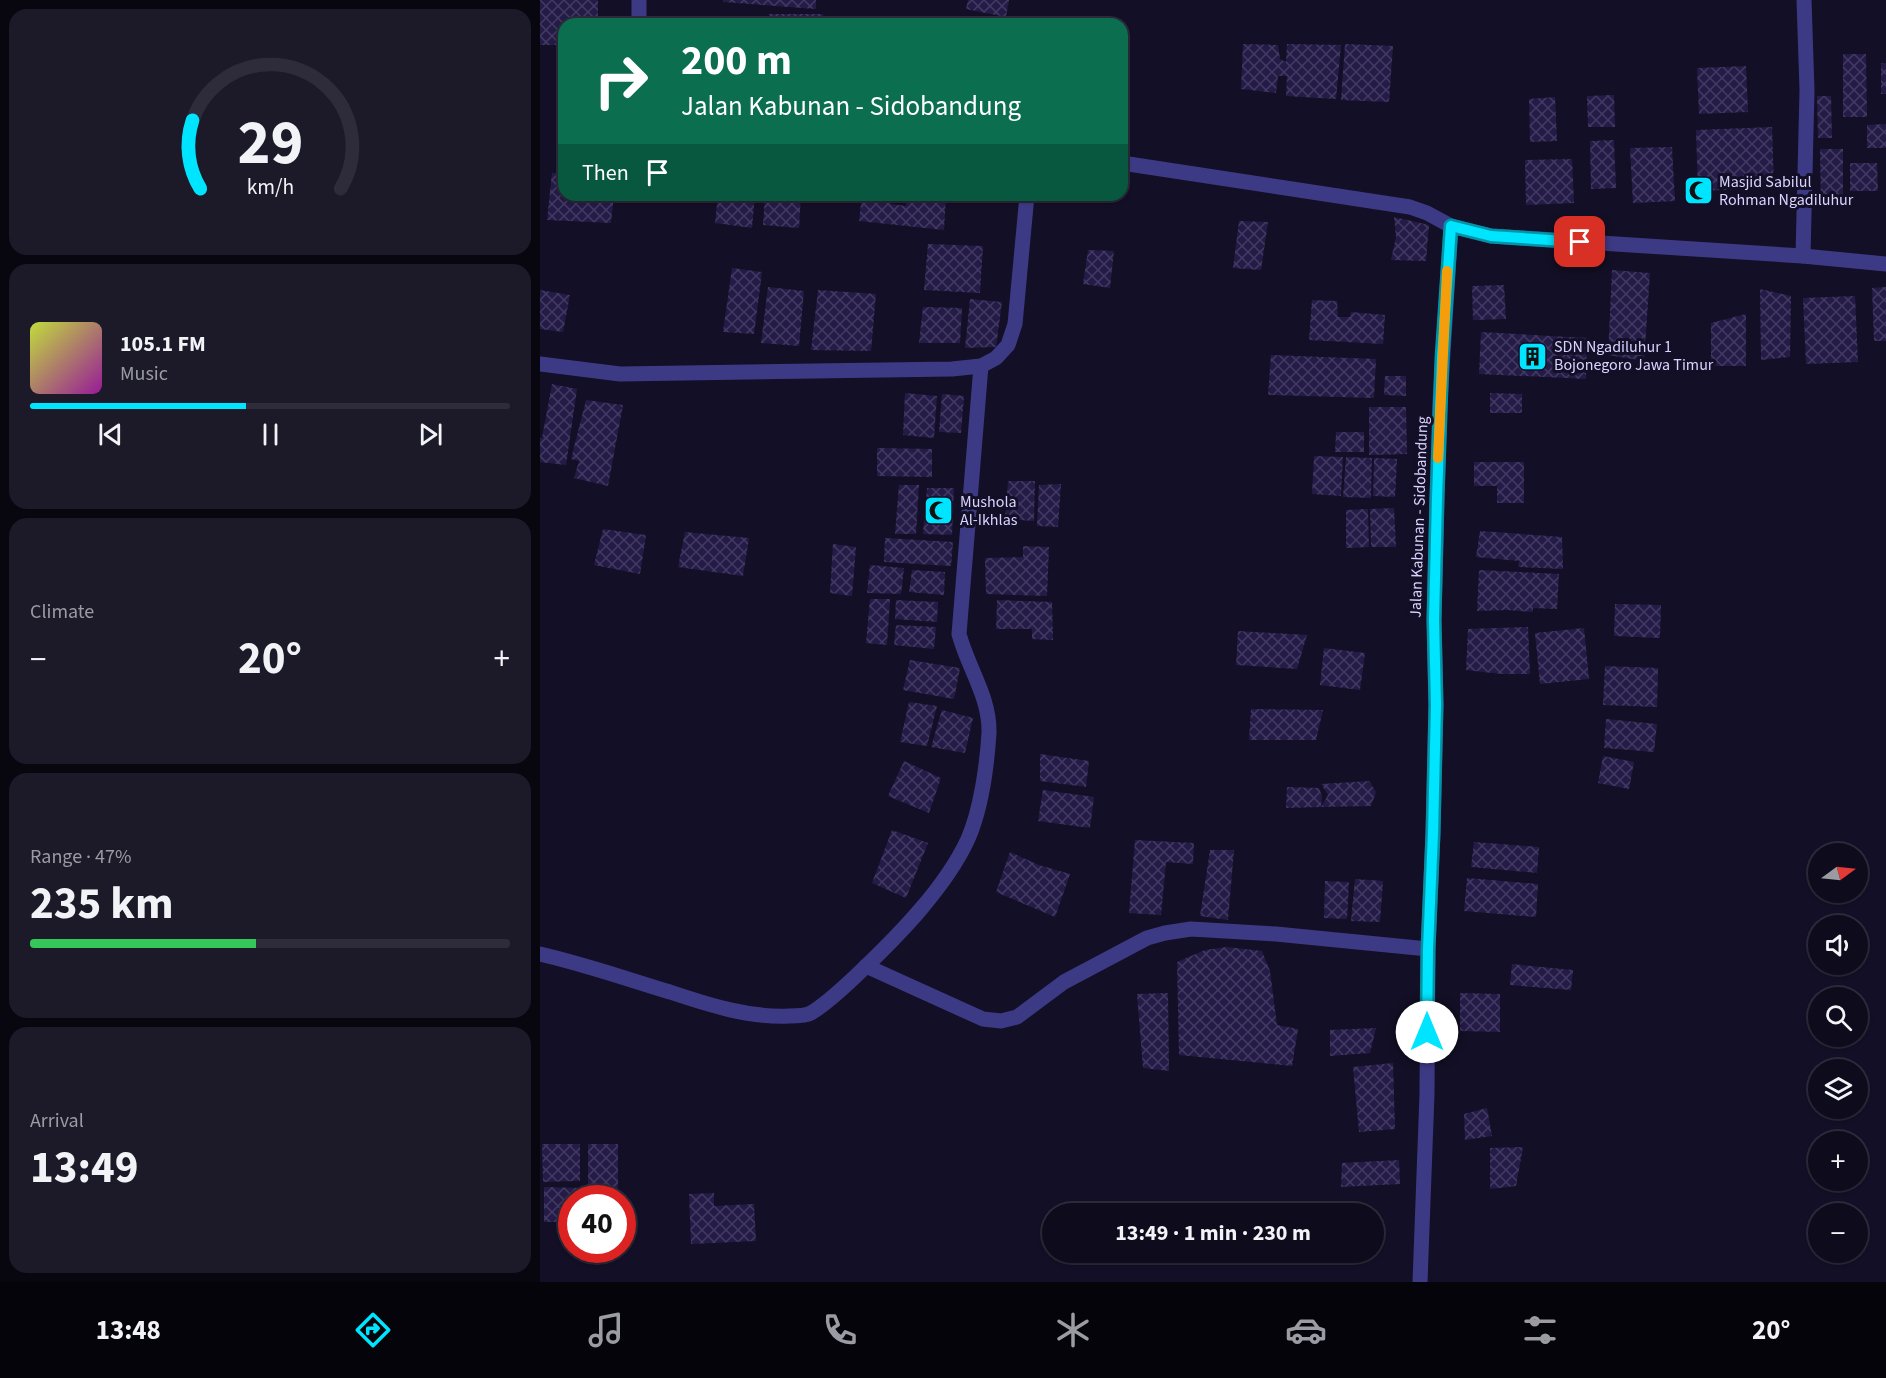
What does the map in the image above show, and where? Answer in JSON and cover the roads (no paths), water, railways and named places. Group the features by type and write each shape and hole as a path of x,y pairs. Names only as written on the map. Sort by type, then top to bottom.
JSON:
{"street":[{"path":"639,0 639,18"},
{"path":"1803,256 1807,90 1804,0"},
{"path":"1128,164 1410,207 1451,226 1491,236 1803,256 1886,264"},
{"path":"540,364 620,374 952,369 981,366 996,358 1008,345 1015,324 1026,201"},
{"name":"Jalan Kabunan - Sidobandung","path":"1420,1282 1436,705 1434,620 1437,488 1451,226"},
{"path":"540,954 570,961 701,1002 757,1016 809,1014 837,994 911,920 953,866 968,838 981,796 989,733 987,707 962,648 958,620 981,366"},
{"path":"866,966 983,1019 1001,1021 1017,1017 1064,982 1147,938 1165,933 1191,930 1276,934 1428,949"}],"place":[{"name":"Masjid Sabilul Rohman Ngadiluhur","path":"1698,191"},
{"name":"SDN Ngadiluhur 1 Bojonegoro Jawa Timur","path":"1533,356"},
{"name":"Mushola Al-Ikhlas","path":"939,511"}]}
